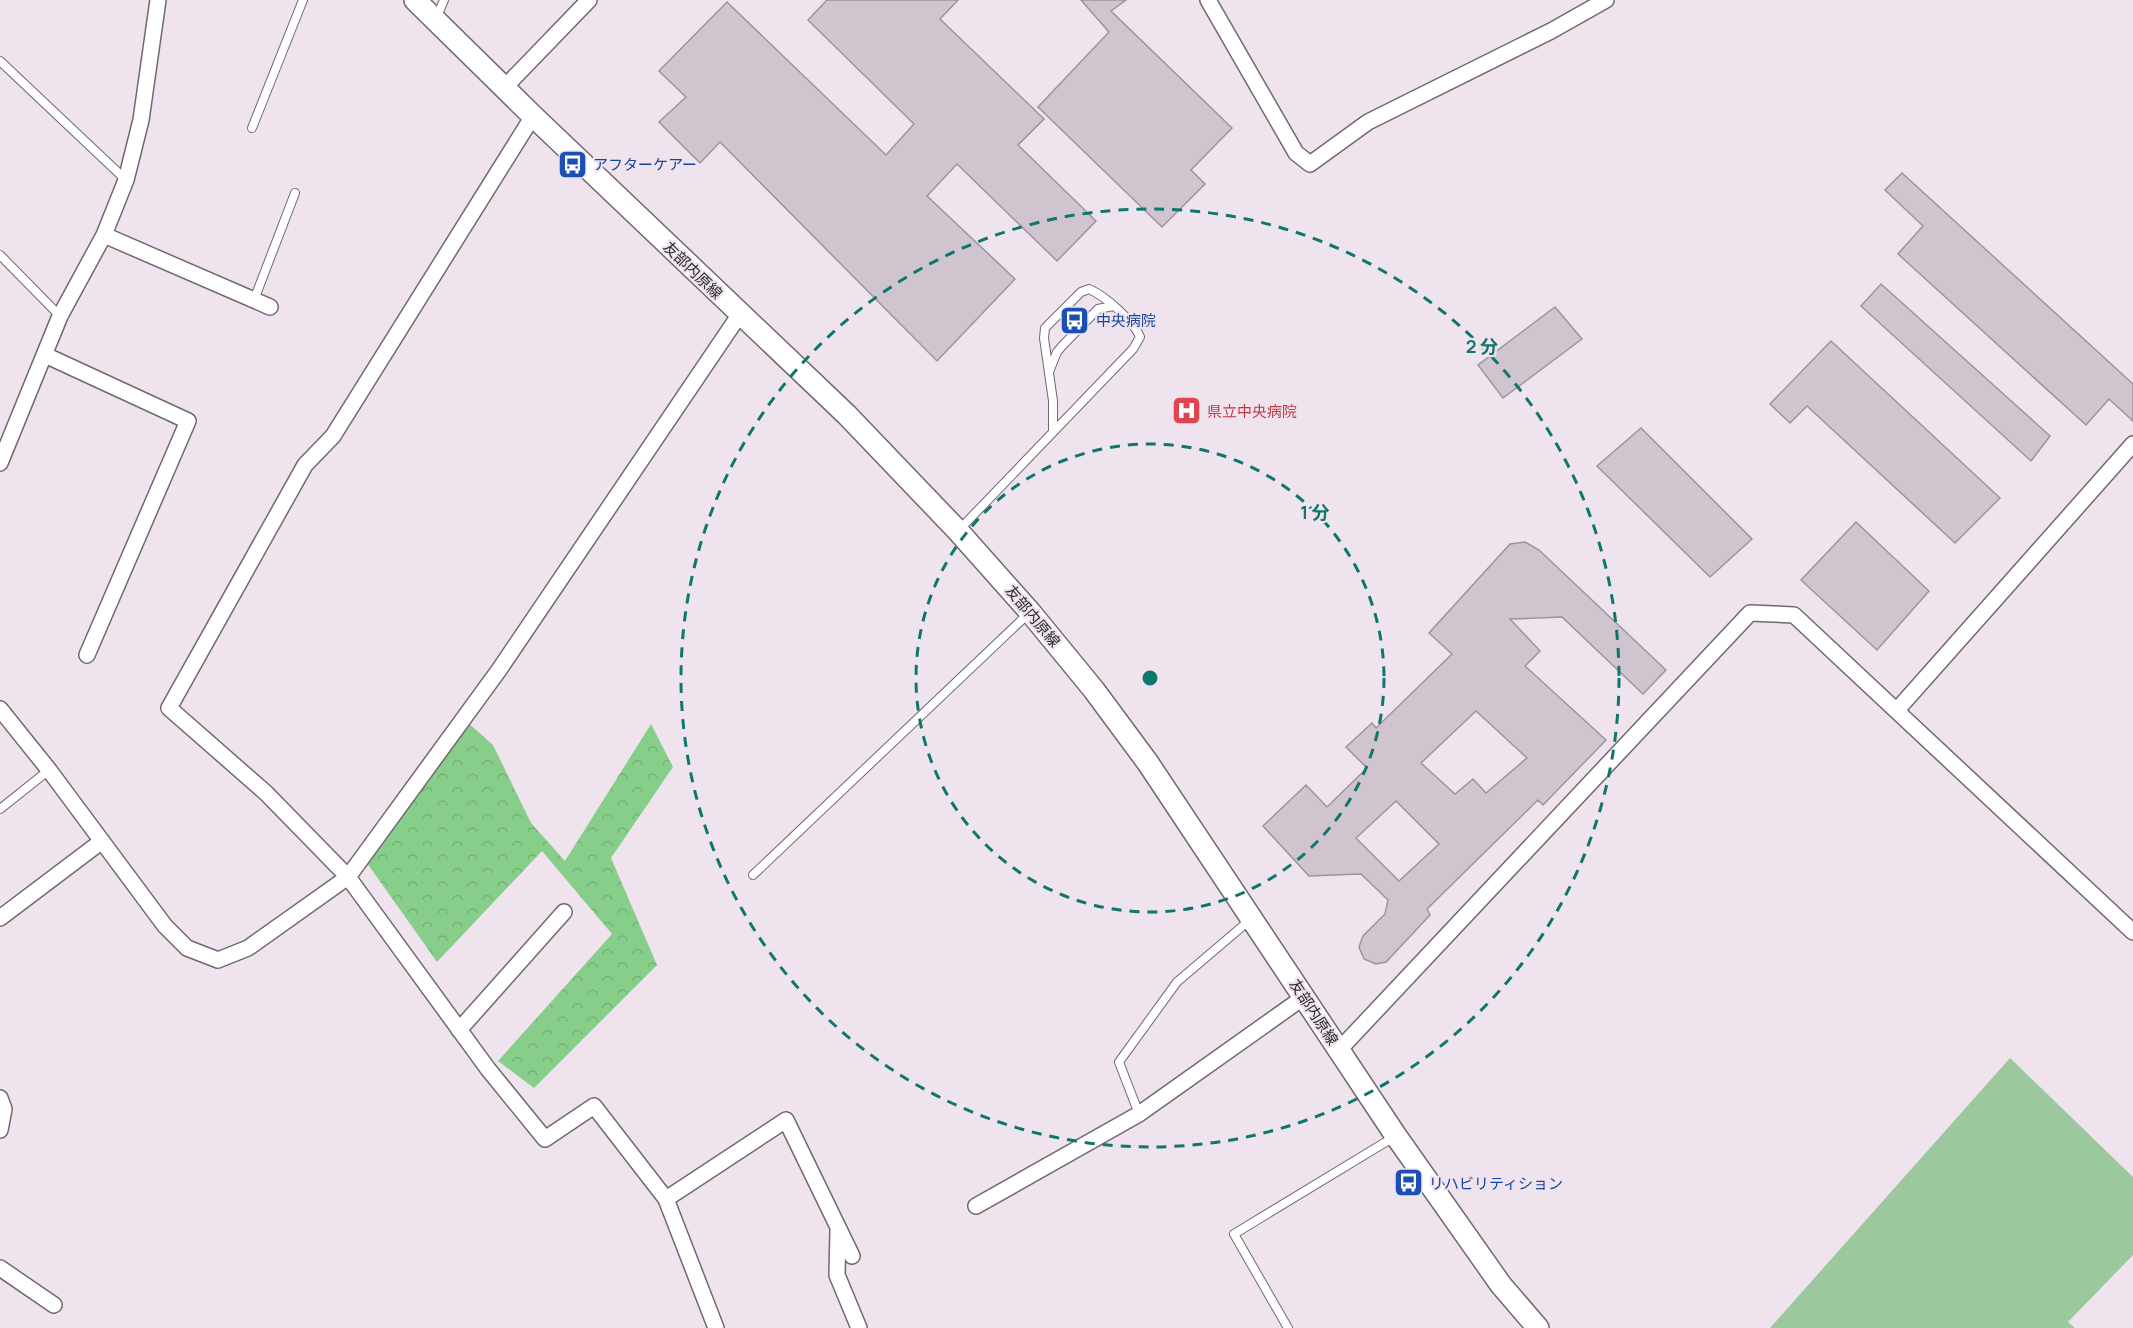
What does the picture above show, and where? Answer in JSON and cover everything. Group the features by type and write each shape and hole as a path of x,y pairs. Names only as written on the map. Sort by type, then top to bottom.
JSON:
{"main road":[{"name":"友部内原線","path":"415,0 533,116 847,415 958,531 1030,612 1094,690 1148,763 1396,1136 1501,1285 1538,1328"}],"street":[{"path":"0,463 60,316 104,235 126,180 141,120 158,0"},
{"path":"504,88 589,0"},
{"path":"1208,0 1296,153 1310,164 1368,122 1551,31 1606,0"},
{"path":"533,116 333,436 305,465 169,708 267,793 348,877 488,1069 545,1139 594,1106 666,1199 716,1328"},
{"path":"104,235 270,307"},
{"path":"0,709 49,770 165,926 187,948 218,960 248,948 348,877 499,670 740,314"},
{"path":"45,354 188,422 87,655"},
{"path":"1897,710 2133,444"},
{"path":"1339,1050 1750,613 1794,615 2133,933"},
{"path":"0,918 102,842"},
{"path":"459,1030 564,912"},
{"path":"976,1206 1139,1114 1304,997"},
{"path":"0,1098 4,1108 0,1130"},
{"path":"666,1199 786,1120 852,1256"},
{"path":"838,1227 837,1275 859,1328"},
{"path":"0,1268 54,1305"}],"lane":[{"path":"252,128 303,0"},
{"path":"435,20 444,0"},
{"path":"0,61 126,180"},
{"path":"254,300 296,193"},
{"path":"0,255 60,316"},
{"path":"958,531 1133,350 1137,343 1140,337 1137,328 1098,293 1089,289 1081,292 1045,328 1044,338 1053,401 1053,432"},
{"path":"1049,373 1057,352 1063,345 1098,309 1113,306"},
{"path":"753,875 1030,612"},
{"path":"0,809 49,770"},
{"path":"1139,1114 1119,1062 1177,982 1252,918"},
{"path":"1288,1328 1234,1234 1396,1136"}],"green space":[{"path":"466,721 493,745 531,823 565,861 651,724 673,767 611,858 657,965 534,1088 498,1061 612,934 542,851 437,962 367,863"},
{"path":"2010,1058 2133,1177 2133,1255 2068,1322 2075,1328 1770,1328"}],"building":[{"path":"827,0 958,0 940,19 1044,119 1018,145 1096,221 1057,261 957,164 927,196 1015,279 937,361 720,142 700,163 659,122 686,97 659,71 727,2 886,155 914,124 808,20"},
{"path":"1081,0 1126,0 1111,11 1232,128 1191,170 1205,184 1162,227 1038,107 1109,32"},
{"path":"1902,173 2133,384 2133,421 2109,399 2086,425 1898,254 1923,226 1885,190"},
{"path":"1881,284 2050,436 2031,461 1861,306"},
{"path":"1555,307 1582,339 1503,398 1478,365"},
{"path":"1831,341 2000,498 1955,543 1807,406 1790,423 1770,404"},
{"path":"1641,428 1752,539 1710,577 1597,466"},
{"path":"1856,522 1929,591 1877,650 1801,580"},
{"path":"1525,542 1539,550 1666,670 1643,694 1562,617 1510,619 1540,651 1525,666 1606,740 1543,805 1538,800 1427,909 1430,915 1386,962 1376,964 1364,959 1359,947 1363,936 1385,914 1388,900 1361,874 1309,876 1263,826 1306,785 1327,807 1367,768 1346,747 1372,723 1376,728 1452,654 1429,633 1510,544","holes":["1476,711 1527,758 1486,793 1473,779 1455,794 1421,763","1396,801 1439,844 1399,881 1356,838"]}],"place":[{"name":"アフターケアー","path":"572,164"},
{"name":"中央病院","path":"1075,320"},
{"name":"県立中央病院","path":"1186,411"},
{"name":"リハビリティション","path":"1408,1183"}]}
